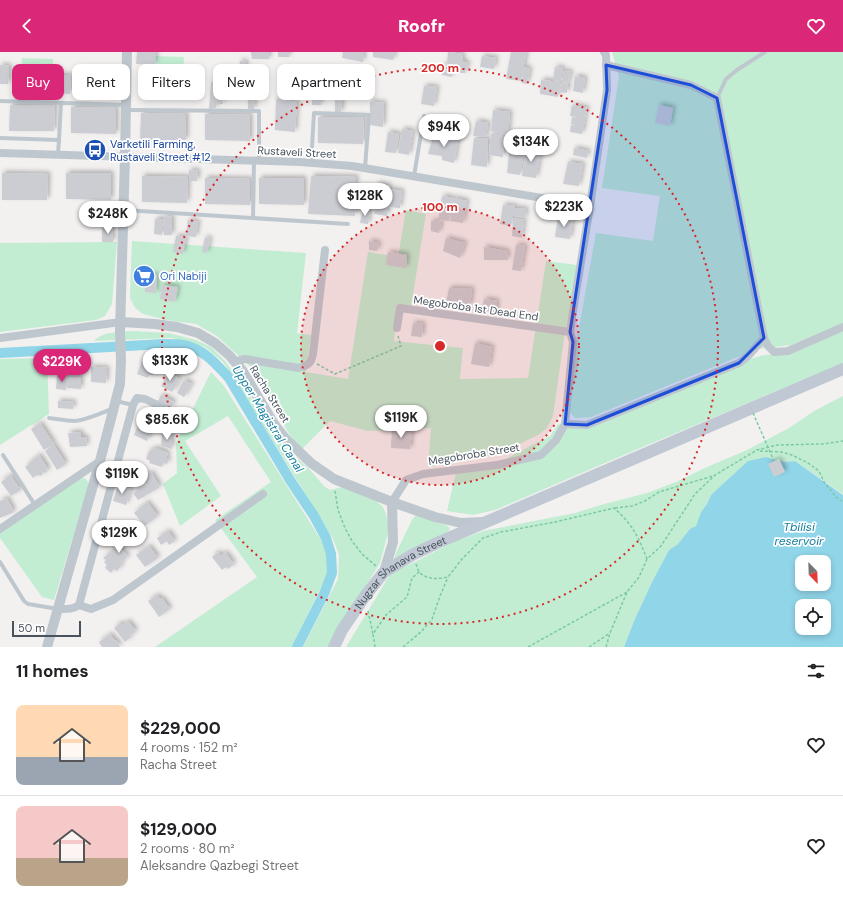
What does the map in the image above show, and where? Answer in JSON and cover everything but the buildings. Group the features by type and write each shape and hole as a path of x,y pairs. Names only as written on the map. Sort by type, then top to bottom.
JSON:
{"main road":[{"name":"Nugzar Shanava Street","path":"334,647 342,630 365,596 384,572 412,555 843,369"}],"street":[{"path":"47,647 100,461 120,384 120,327 126,156 127,52"},
{"name":"Megobroba Street","path":"392,502 406,480 423,474 498,465 541,455 556,440 565,424 573,342 570,332 607,90 606,55 604,52"},
{"path":"606,65 691,85 717,98 764,338 768,346 774,352 788,351 843,327"},
{"name":"Rustaveli Street","path":"0,152 257,160 352,166 590,206"},
{"path":"236,364 240,360 246,359 299,368 312,361 325,250"},
{"name":"Megobroba 1st Dead End","path":"396,328 400,308 570,332"},
{"name":"Racha Street","path":"0,338 155,324 177,327 198,333 215,343 230,355 242,370 274,424 285,438 311,463 334,479 435,517 461,523 487,522"},
{"path":"565,424 587,425 739,363 748,356 764,338"},
{"path":"58,609 68,610 79,605 133,405 137,398 145,399 181,416"},
{"path":"0,529 100,461"},
{"path":"79,605 91,609 113,600 263,494"},
{"path":"384,572 394,542 392,502"}],"lane":[{"path":"717,98 726,79 765,52"},
{"path":"0,101 259,111 253,218"},
{"path":"58,154 61,103"},
{"path":"311,163 314,113 369,115 366,168"},
{"path":"414,177 424,116"},
{"path":"0,138 59,140"},
{"path":"124,210 348,224"},
{"path":"49,418 75,421 91,417 115,405 133,405"},
{"path":"3,455 35,505"},
{"path":"0,562 24,601 28,604 58,609"}],"path":[{"path":"312,361 335,374 400,346 396,328"},
{"path":"754,413 774,461"},
{"path":"606,647 610,633 627,592 639,577 647,559 661,546 695,494 715,475 757,450 777,444 823,444 843,441"},
{"path":"757,450 782,452 808,463 819,471 824,482 836,497 843,502"},
{"path":"403,647 422,631 432,619 448,577 462,558 483,538 501,532 555,522 614,508 632,506 645,501 659,492 715,475"},
{"path":"334,479 338,510 352,542 362,554 384,572"},
{"path":"614,508 628,520 636,532 647,559"},
{"path":"412,555 419,572 429,578 436,579 448,577"},
{"path":"373,634 386,615 407,597 412,578 419,572"},
{"path":"528,647 627,592"},
{"path":"365,596 375,647"},
{"path":"589,647 610,633"}],"highlighted area":[{"path":"606,65 691,85 717,98 764,338 739,363 587,425 565,424 573,342 570,332 607,90"}],"green space":[{"path":"612,52 843,52 843,323 791,345 757,349 591,417 575,418 565,407 596,233 653,241 660,196 602,188 619,77"},
{"path":"152,56 184,57 184,64 152,64"},
{"path":"22,58 53,59 53,64 22,64"},
{"path":"406,210 426,214 410,313 398,310 394,341 463,348 460,379 528,378 546,261 577,265 564,339 553,416 547,428 538,435 499,454 428,467 431,428 368,431 330,421 302,449 289,434 255,371 217,336 196,324 166,320 143,314 135,308 130,298 132,241 306,253 297,333 311,335 306,372 348,379 368,252 398,257"},
{"path":"117,242 112,304 105,316 96,320 0,332 0,243"},
{"path":"843,330 843,363 495,510 473,515 447,511 457,468 498,463 550,436 558,424 573,428 750,359 764,355 789,353"},
{"path":"133,331 168,333 196,340 211,347 225,361 249,394 281,443 311,471 324,486 330,490 343,487 375,500 383,507 388,523 388,533 380,563 329,647 303,647 338,579 339,555 333,539 258,417 223,362 205,347 172,338 94,341 102,335"},
{"path":"47,358 49,414 0,445 0,359"},
{"path":"211,372 224,386 326,548 328,568 326,577 292,647 155,647 257,577 215,520 271,482 228,416 185,441 221,496 180,526 163,484 177,473 176,443"},
{"path":"843,396 843,494 795,461 784,462 766,457 715,492 711,495 701,512 696,526 678,544 669,550 652,582 624,647 346,647 391,573 451,543 483,531 575,513 647,493 676,482 747,450 789,428 814,411"},
{"path":"83,478 88,482 88,487 54,600 42,597 0,538 0,533 76,481"},
{"path":"415,516 420,516 448,526 450,529 448,532 405,552 396,560 394,559 396,553"}],"water":[{"name":"Tbilisi reservoir","path":"766,457 784,462 795,461 843,495 843,647 624,647 652,582 669,550 678,544 690,529 696,526 701,512 711,495 748,461"}],"waterway":[{"name":"Upper Magistral Canal","path":"0,353 174,344 190,347 209,357 229,378 290,480 314,516 326,538 331,554 332,573 324,594 297,647"}],"place":[{"name":"Varketili Farming, Rustaveli Street #12","path":"95,150"},
{"name":"Ori Nabiji","path":"144,276"}]}
